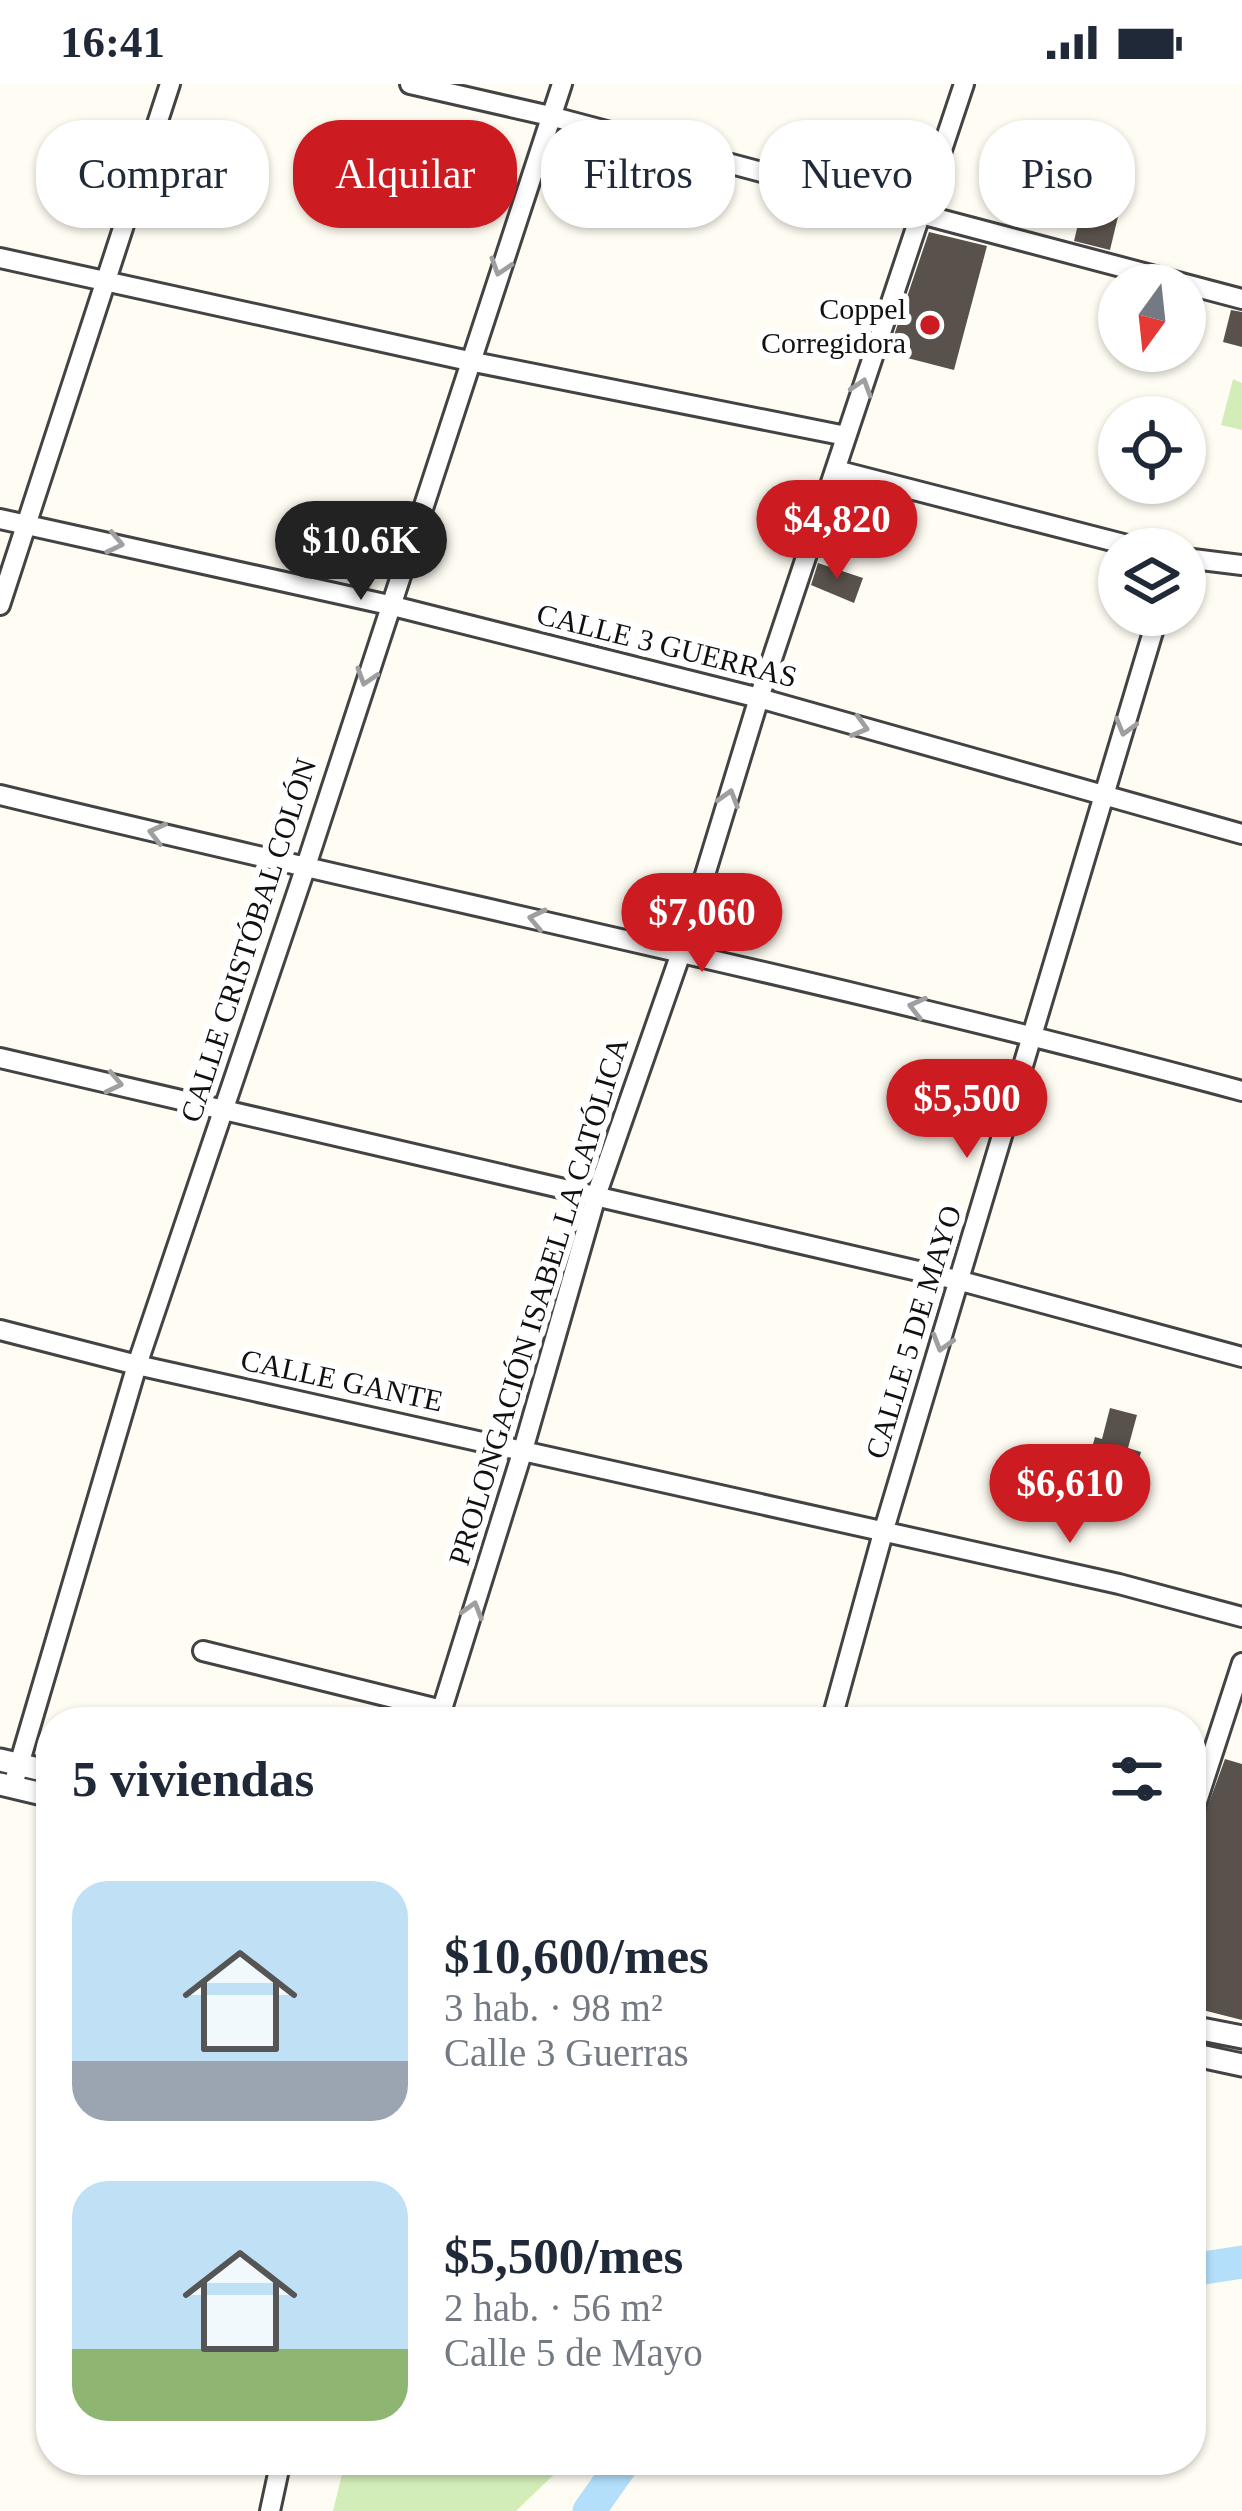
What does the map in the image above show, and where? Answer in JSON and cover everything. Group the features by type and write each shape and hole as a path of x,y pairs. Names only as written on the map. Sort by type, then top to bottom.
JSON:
{"street":[{"path":"0,605 170,84"},
{"path":"410,84 759,172"},
{"name":"CALLE CRISTÓBAL COLÓN","path":"8,1774 137,1365 562,84"},
{"name":"PROLONGACIÓN ISABEL LA CATÓLICA","path":"952,120 964,84"},
{"path":"955,223 1242,298"},
{"name":"PROLONGACIÓN ISABEL LA CATÓLICA","path":"443,1707 596,1196 682,950 759,698 914,228"},
{"path":"0,258 470,361 846,436"},
{"path":"836,470 1098,537"},
{"name":"CALLE 3 GUERRAS","path":"0,519 389,605 759,698 1242,834"},
{"path":"1206,561 1242,565"},
{"name":"CALLE 5 DE MAYO","path":"835,1707 1152,636"},
{"path":"0,795 305,869 682,950 1031,1034 1242,1091"},
{"path":"0,1058 961,1281 1242,1357"},
{"name":"CALLE GANTE","path":"0,1330 137,1365 1119,1584 1242,1617"},
{"path":"203,1651 407,1707"},
{"path":"1206,1774 1242,1663"},
{"path":"8,1774 36,1788"},
{"path":"1206,2030 1242,2037"},
{"path":"1206,2057 1242,2065"},
{"path":"270,2511 278,2475"}],"green space":[{"path":"1233,379 1242,383 1242,430 1221,425"},
{"path":"342,2475 553,2475 516,2511 333,2511"}],"building":[{"path":"1077,228 1115,228 1110,250 1074,241"},
{"name":"Coppel Corregidora","path":"929,232 987,246 954,370 888,353"},
{"path":"1231,310 1242,312 1242,347 1223,342"},
{"path":"818,563 863,578 854,603 811,585"},
{"path":"1110,1408 1137,1415 1128,1448 1141,1452 1132,1484 1094,1473 1097,1460 1089,1458 1095,1437 1102,1439"},
{"path":"1225,1759 1242,1764 1242,2020 1206,2011 1206,1811"}],"waterway":[{"path":"1206,2268 1242,2262"},
{"path":"589,2511 614,2475"}],"place":[{"name":"Coppel Corregidora","path":"930,325"}]}
